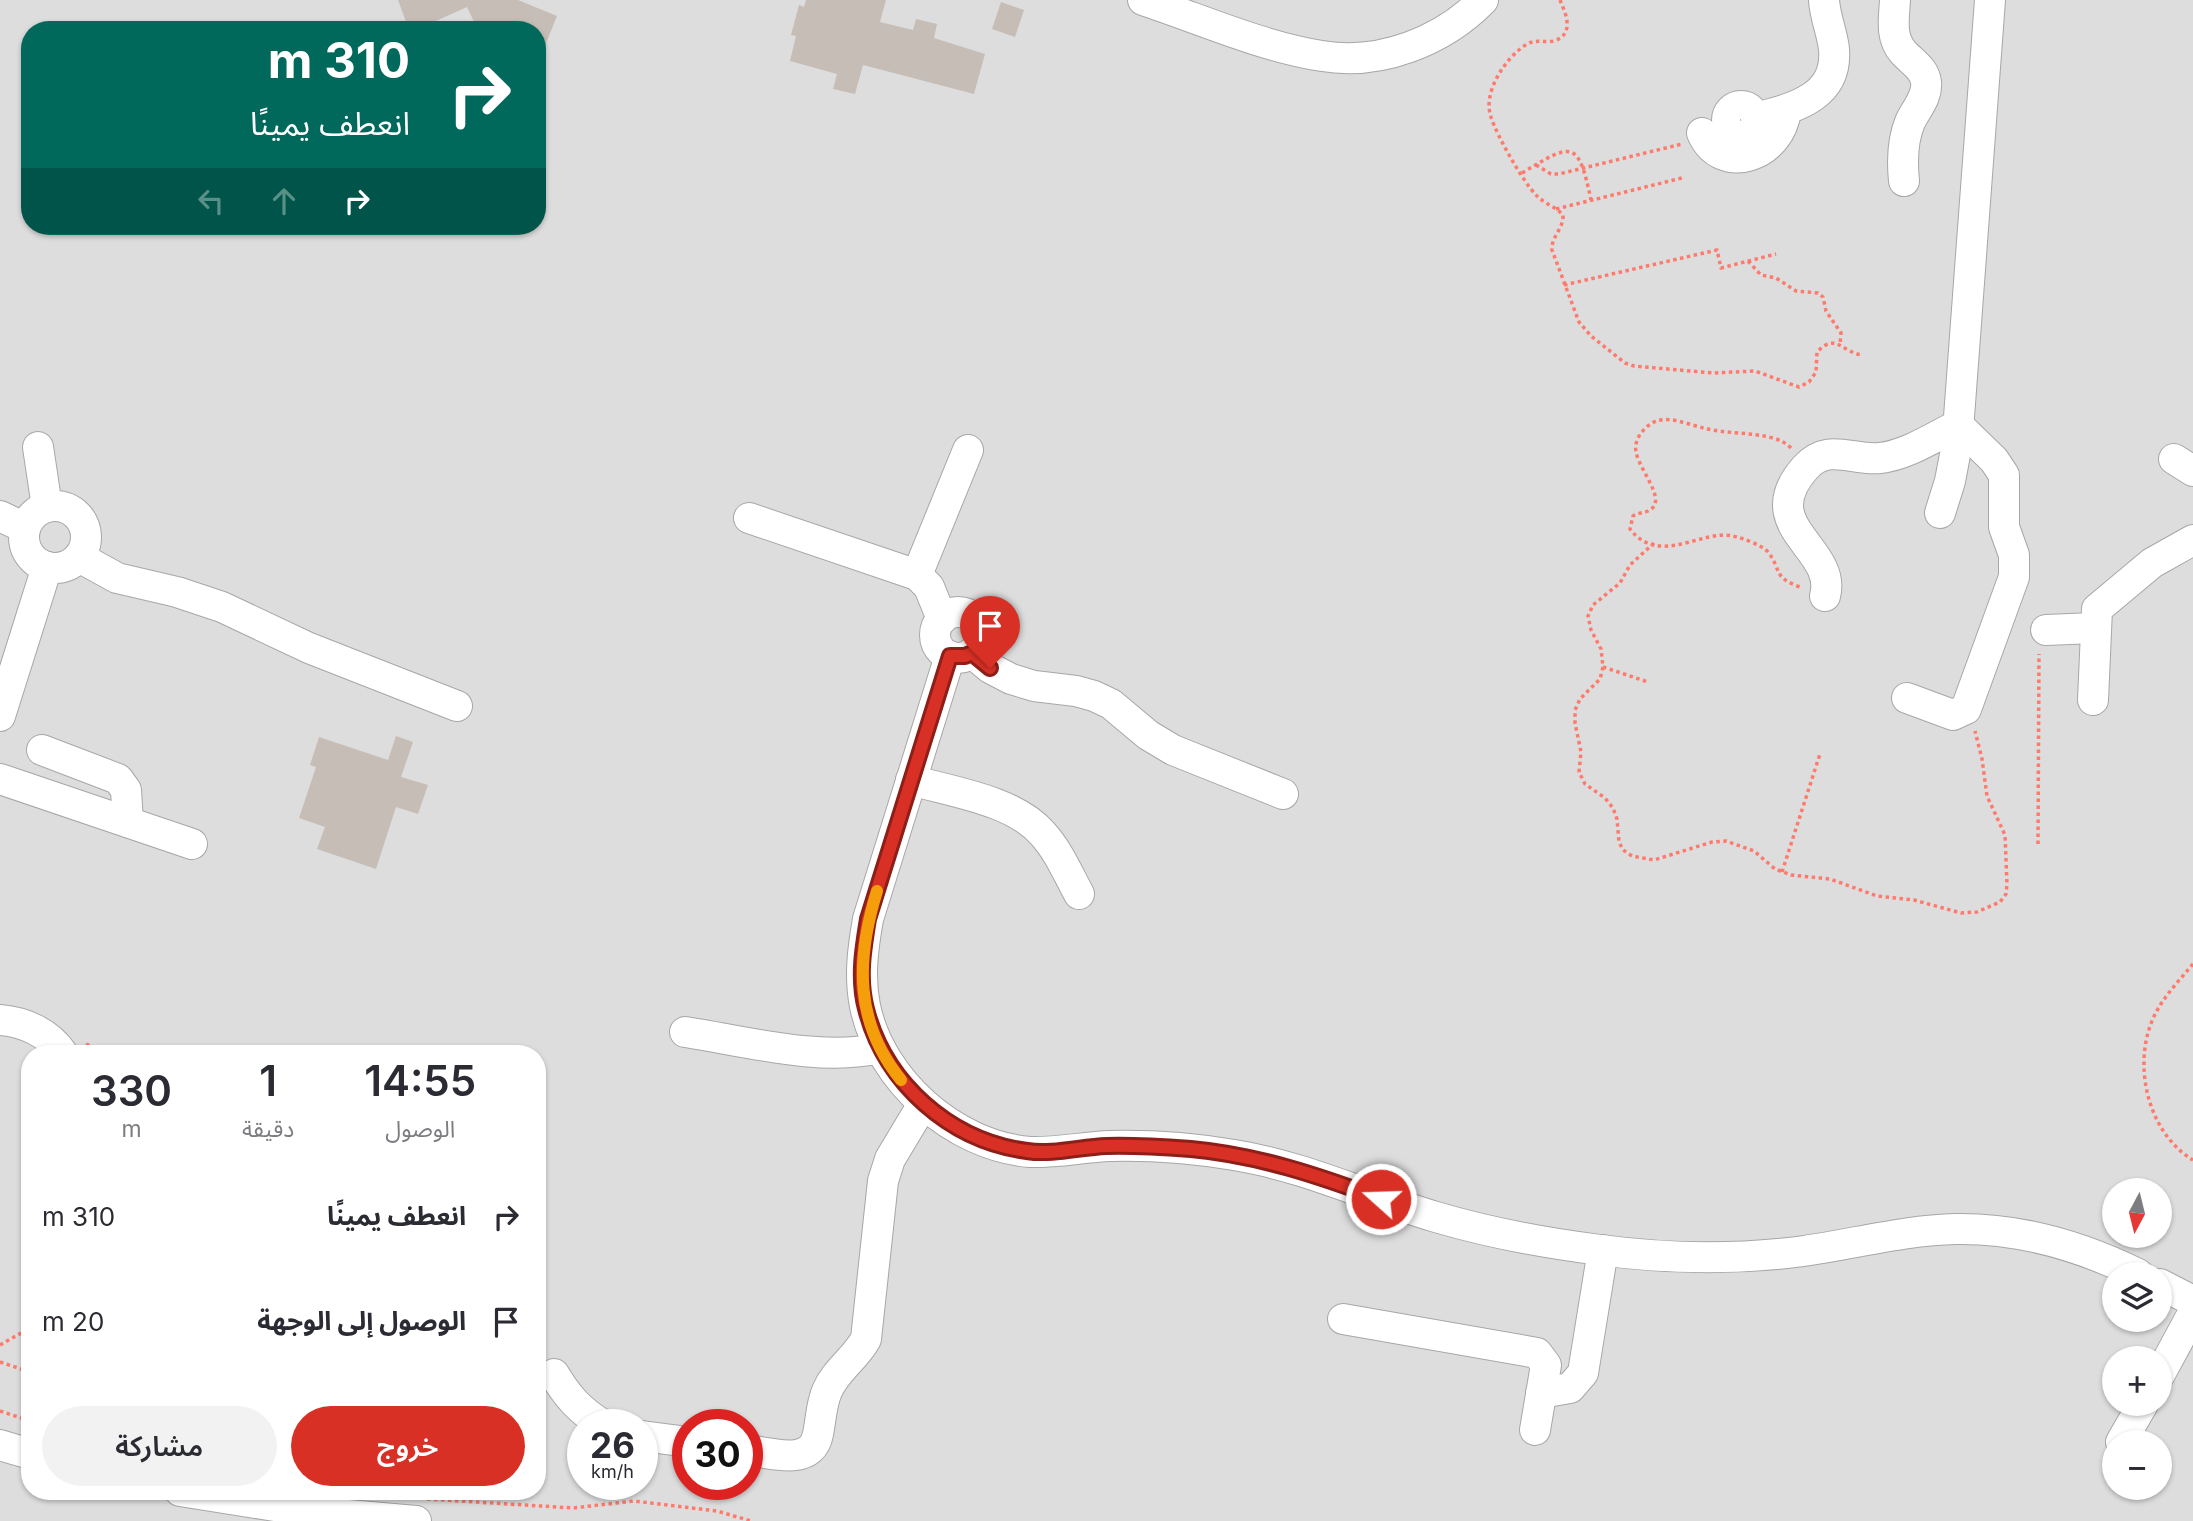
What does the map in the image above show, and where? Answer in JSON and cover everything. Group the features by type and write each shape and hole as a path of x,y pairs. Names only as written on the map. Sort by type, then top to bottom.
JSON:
{"street":[{"path":"1143,0 1275,44 1324,57 1336,57 1374,56 1423,43 1466,17 1483,0"},
{"path":"1786,110 1779,135 1771,145 1759,152 1737,157 1718,152 1717,130 1802,105 1816,95 1826,82 1833,66 1834,49 1825,16 1824,0"},
{"path":"1895,0 1893,31 1897,42 1903,52 1921,68 1926,80 1926,92 1910,121 1904,141 1904,181"},
{"path":"1940,513 1954,463 1958,425 1990,0"},
{"path":"1825,596 1828,583 1825,571 1794,530 1789,512 1790,494 1797,477 1820,455 1835,452 1865,459 1882,458 1898,454 1958,425"},
{"path":"1907,698 1953,715 1963,713 2010,587 2015,566 2004,527 2004,475 1994,460 1958,425"},
{"path":"38,447 47,507"},
{"path":"916,575 968,450"},
{"path":"47,507 64,508 83,524 85,541 79,557 64,566 47,567 39,564 28,552 24,536 13,522 47,507"},
{"path":"749,518 916,575 929,587 942,619 937,625 936,639 939,646 1034,687 1076,691 1094,696 1111,705 1148,735 1173,750 1283,794"},
{"path":"2093,700 2095,614 2100,604 2152,563 2193,540"},
{"path":"79,557 117,578 177,592 222,607 309,648 457,706"},
{"path":"0,716 47,567"},
{"path":"2046,630 2094,628"},
{"path":"961,654 911,780 868,919 861,963 865,1007 880,1048 899,1078 923,1104 955,1126 991,1143 1029,1152 1151,1146 1238,1156 1334,1181 1434,1217 1489,1231 1603,1251 1668,1257 1735,1257 1803,1251 1905,1234 1968,1230 2005,1232 2055,1241 2114,1262"},
{"path":"42,750 118,779 126,790 128,822"},
{"path":"0,779 192,844"},
{"path":"911,780 1010,809 1028,820 1043,834 1079,894"},
{"path":"0,1020 30,1026 47,1036 55,1045"},
{"path":"685,1032 825,1054 862,1053 880,1048"},
{"path":"763,1452 800,1456 810,1451 816,1443 827,1390 835,1376 858,1354 866,1339 883,1181 890,1159 923,1104"},
{"path":"1541,1393 1570,1388 1583,1373 1603,1251"},
{"path":"2172,1290 2193,1301"},
{"path":"2172,1352 2193,1314"},
{"path":"1343,1319 1537,1353 1545,1365 1535,1430"},
{"path":"554,1374 566,1394 580,1409"},
{"path":"0,1445 21,1451"},
{"path":"237,1500 287,1508 421,1510"}],"path":[{"path":"1560,0 1568,17 1562,36 1553,41 1537,41 1527,45 1506,65 1489,97 1490,115 1535,194 1563,215 1553,237 1552,250 1584,330 1625,363 1634,366 1713,373 1755,371 1799,387 1813,377 1817,366 1816,352 1826,343 1840,345 1862,355"},
{"path":"1536,165 1542,170 1559,174 1717,130"},
{"path":"1521,173 1566,150 1579,157 1591,200"},
{"path":"1556,209 1682,177"},
{"path":"1564,285 1717,250 1721,268 1776,254"},
{"path":"1748,261 1762,275 1776,278 1796,291 1818,293 1823,297 1826,311 1841,333 1840,345"},
{"path":"1809,464 1786,443 1772,438 1706,429 1675,420 1657,421 1643,430 1635,445 1637,463 1654,489 1654,505 1633,516 1629,522 1634,534 1654,543 1685,545 1724,535 1735,536 1765,549 1775,568 1791,583 1825,596"},
{"path":"1654,543 1630,565 1620,583 1593,605 1588,616 1591,630 1601,649 1604,667 1600,679 1580,699 1575,710 1581,752 1579,772 1585,784 1613,808 1618,819 1619,842 1623,850 1632,856 1654,860 1712,842 1726,841 1754,850 1774,869 1782,872 1830,879 1877,896 1914,900 1961,913 1977,912 2000,902 2006,894 2005,835 1987,796 1982,759 1968,703"},
{"path":"2038,844 2039,656 2046,630"},
{"path":"1604,667 1648,682"},
{"path":"1782,872 1820,754"},
{"path":"2193,964 2167,995 2152,1021 2144,1050 2144,1080 2152,1109 2167,1135 2193,1160"},
{"path":"0,1345 21,1333"},
{"path":"0,1362 21,1369"},
{"path":"0,1411 21,1418"},
{"path":"421,1510 573,1508 634,1501 717,1511 751,1521"}],"shaded area":[{"path":"0,0 2193,0 2193,1521 0,1521"}],"building":[{"path":"398,0 518,0 557,16 546,43 546,21 474,21 467,7 436,21 406,21"},
{"path":"806,0 886,0 880,22 913,30 916,19 937,24 934,38 985,54 974,94 863,65 855,94 833,89 837,74 790,61 796,36 791,35 799,5 804,7"},
{"path":"1001,2 1024,10 1015,37 992,29"},
{"path":"396,736 413,742 401,777 428,785 418,814 396,807 376,869 317,849 325,827 299,818 316,767 310,765 319,737 388,760"}],"slow traffic":[{"path":"877,891 868,919 861,963 865,1007 880,1048 901,1080"}],"route":[{"path":"990,668 972,653 950,656 868,919 861,963 865,1007 880,1048 899,1078 923,1104 955,1126 991,1143 1029,1152 1107,1146 1195,1149 1287,1167 1381,1199"}]}
